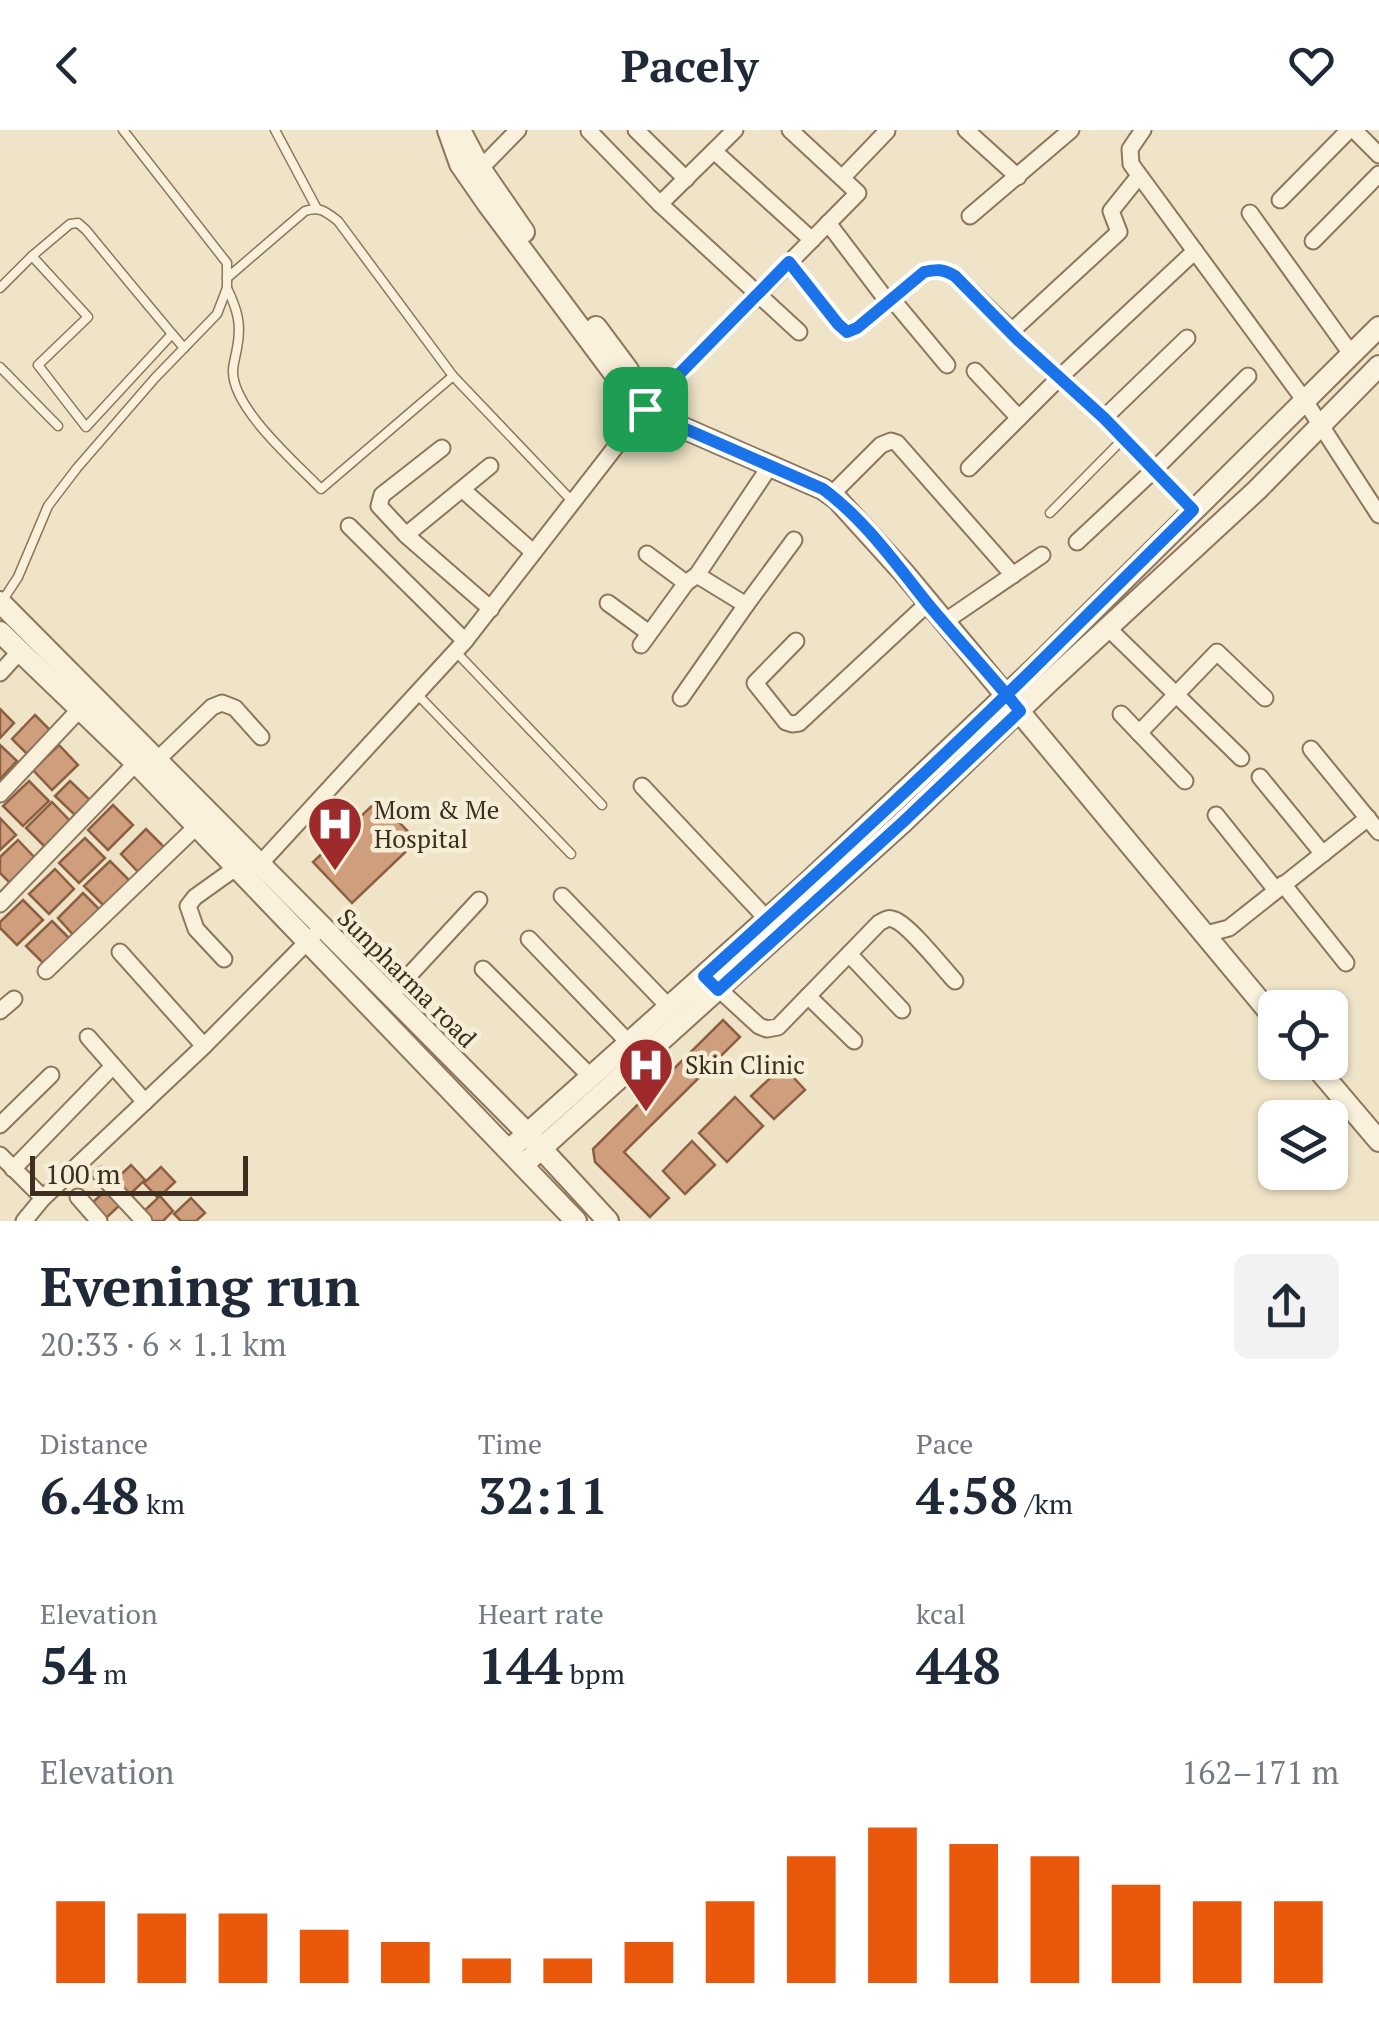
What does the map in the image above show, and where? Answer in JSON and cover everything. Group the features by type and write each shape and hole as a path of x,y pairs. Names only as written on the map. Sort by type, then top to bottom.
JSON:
{"street":[{"path":"448,130 460,164 476,174"},
{"path":"460,130 476,174 606,364 643,407 832,495 1013,703 1258,998"},
{"path":"476,174 518,130"},
{"path":"590,130 660,204 800,332"},
{"path":"636,130 686,178"},
{"path":"259,865 492,608 643,407 858,193 790,130"},
{"path":"966,130 1018,178"},
{"path":"1144,130 1130,149 1131,164 1305,400 1379,515"},
{"path":"1280,200 1351,130 1379,156"},
{"path":"842,178 887,131"},
{"path":"970,216 1018,178 1067,131"},
{"path":"660,204 728,132"},
{"path":"714,151 812,240"},
{"path":"1312,240 1379,174"},
{"path":"1014,333 1119,232 1110,211 1139,176"},
{"path":"1250,213 1352,355"},
{"path":"828,223 947,364"},
{"path":"970,468 1058,378 1195,251"},
{"path":"789,262 847,332 924,272 946,270 1104,418 1193,510"},
{"path":"516,1158 711,983 848,874 1193,510 1379,327"},
{"path":"1104,418 1187,338"},
{"path":"534,1141 591,1077 669,1007 711,983 767,920 1013,703 1108,629 1378,369"},
{"path":"975,371 1019,418"},
{"path":"1077,542 1248,376"},
{"path":"832,495 881,445 897,443 1014,575"},
{"path":"442,448 382,494 379,506 406,535 492,608"},
{"path":"406,535 490,466"},
{"path":"608,603 645,639 770,466"},
{"path":"462,490 533,552"},
{"path":"350,526 460,646"},
{"path":"680,698 794,540"},
{"path":"647,554 746,605"},
{"path":"944,622 1042,555"},
{"name":"Sunpharma road","path":"0,602 146,762 196,826 237,867 390,996 608,1221"},
{"path":"796,641 755,683 786,722 792,724 799,722 928,603"},
{"path":"1108,629 1241,758"},
{"name":"Sunpharma road","path":"0,632 80,709 146,762 259,865 315,934 576,1221"},
{"path":"0,673 21,650"},
{"path":"1139,732 1217,652 1265,698"},
{"path":"0,904 146,762 212,706 222,702 234,708 261,737"},
{"path":"0,794 80,709"},
{"path":"1121,714 1185,781"},
{"path":"1311,749 1379,832"},
{"path":"1260,777 1324,854"},
{"path":"642,786 767,920"},
{"path":"1216,816 1346,963"},
{"path":"1206,934 1229,928 1368,818"},
{"path":"46,971 196,826"},
{"path":"224,959 196,929 188,906 237,867"},
{"path":"562,896 669,1007"},
{"path":"390,996 479,900"},
{"path":"711,983 759,1026 778,1027 879,923 888,919 898,921 954,981"},
{"path":"31,1218 44,1198 315,934"},
{"path":"529,939 629,1043"},
{"path":"120,952 204,1046"},
{"path":"849,954 902,1010"},
{"path":"483,969 591,1077"},
{"path":"808,996 854,1041"},
{"path":"0,1011 14,998"},
{"path":"88,1037 145,1102"},
{"path":"14,1168 113,1066"},
{"path":"0,1124 51,1075"},
{"path":"1327,1080 1379,1141"},
{"path":"0,1156 44,1198"},
{"path":"101,1175 144,1221"},
{"path":"78,1198 99,1221"}],"lane":[{"path":"0,602 18,576 48,506 90,453 216,314 226,283 227,263 123,130"},
{"path":"274,130 316,207"},
{"path":"226,283 305,210 316,207 326,211 338,221 453,376 573,502"},
{"path":"0,288 70,224 78,223 184,348"},
{"path":"32,256 88,317 38,365 86,426 172,334"},
{"path":"226,283 238,310 239,341 233,374 238,394 248,411 321,489 453,376"},
{"path":"0,367 58,426"},
{"path":"1050,513 1124,439"},
{"path":"460,646 602,805"},
{"path":"417,694 571,854"}],"building":[{"path":"0,709 14,723 0,738"},
{"path":"35,715 52,732 29,756 12,739"},
{"path":"0,745 17,761 0,779"},
{"path":"59,745 78,765 52,790 33,770"},
{"path":"29,781 49,801 23,826 3,806"},
{"path":"70,781 91,801 77,817 55,796"},
{"path":"378,800 417,841 352,903 313,862"},
{"path":"52,802 72,823 46,848 26,828"},
{"path":"113,805 133,825 108,850 88,830"},
{"path":"0,818 16,835 0,850"},
{"path":"146,829 166,849 140,874 121,854"},
{"path":"85,838 105,858 79,883 59,863"},
{"path":"18,840 37,860 12,885 0,873 0,857"},
{"path":"110,861 130,881 104,906 84,886"},
{"path":"55,869 74,889 49,914 29,894"},
{"path":"83,893 103,913 77,939 58,918"},
{"path":"23,900 43,920 17,945 0,928 0,922"},
{"path":"52,921 72,941 46,966 26,946"},
{"path":"723,1020 740,1037 624,1152 669,1198 650,1217 595,1162 593,1149"},
{"path":"783,1066 805,1090 774,1119 751,1096"},
{"path":"735,1097 763,1126 727,1162 699,1133"},
{"path":"692,1141 715,1165 685,1194 663,1171"},
{"path":"131,1165 145,1180 128,1196 114,1181"},
{"path":"161,1167 175,1182 158,1198 144,1183"},
{"path":"108,1188 122,1203 105,1219 91,1204"},
{"path":"160,1196 173,1211 163,1221 151,1221 143,1212"},
{"path":"191,1198 205,1213 196,1221 181,1221 174,1214"}],"place":[{"name":"Mom & Me Hospital","path":"335,873"},
{"name":"Skin Clinic","path":"646,1114"}],"route":[{"path":"645,409 789,262 847,332 924,272 946,270 1104,418 1193,510 1036,667 1006,695 888,808 704,976 718,990 820,900 1020,711 1006,695 942,620 904,573 837,499 823,489 645,409"}]}
